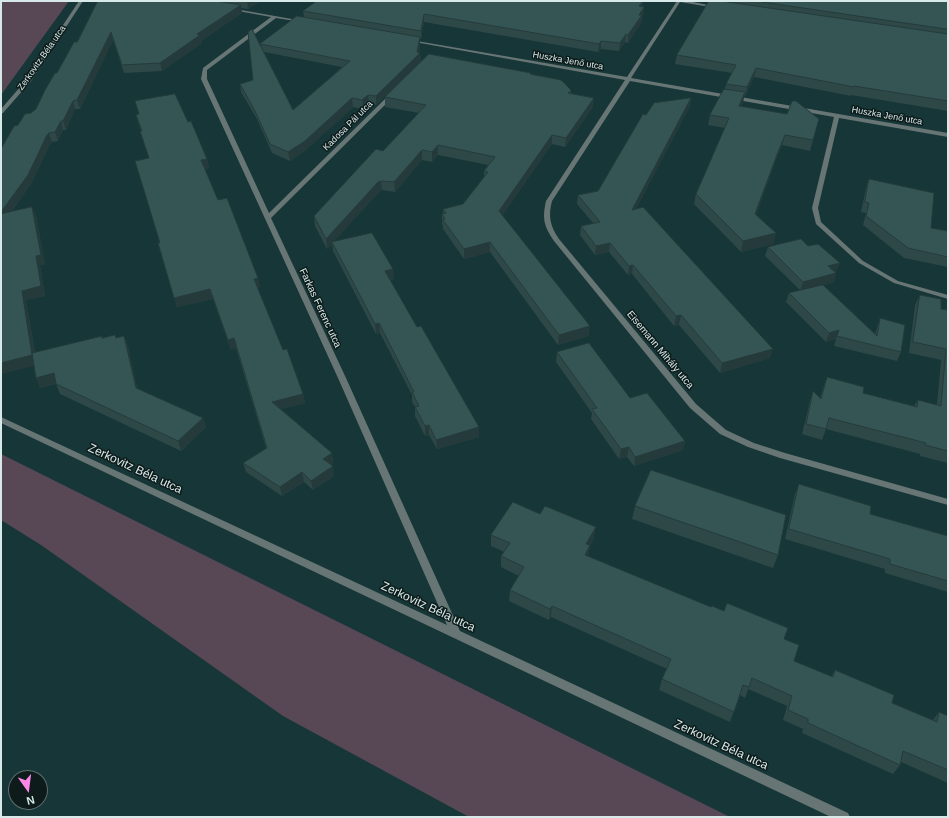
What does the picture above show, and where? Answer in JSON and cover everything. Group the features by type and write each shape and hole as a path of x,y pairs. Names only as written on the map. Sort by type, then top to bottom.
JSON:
{"street":[{"name":"Zerkovitz Béla utca","path":"1,112 29,80 81,1"},
{"path":"679,1 719,7"},
{"name":"Eisemann Mihály utca","path":"679,1 549,201 546,213 546,224 556,240 694,406 724,432 751,445 783,456 948,502"},
{"path":"222,8 305,22"},
{"name":"Farkas Ferenc utca","path":"274,17 205,69 204,79 342,378 456,634"},
{"name":"Huszka Jenő utca","path":"403,40 948,135"},
{"path":"435,52 441,46"},
{"name":"Kadosa Pál utca","path":"268,218 396,91"},
{"path":"837,116 815,208 818,223 838,243 861,262 896,282 948,297"},
{"name":"Zerkovitz Béla utca","path":"1,420 844,817"}],"shaded area":[{"path":"1,1 69,1 1,95"},
{"path":"1,454 730,817 469,817 283,716 41,545 1,520"}],"building":[{"path":"98,1 216,1 241,5 197,34 200,35 160,63 122,65 111,32 77,100 73,101 63,121 61,121 55,132 47,135 28,175 1,212 1,149 14,126 18,125 25,114 31,113 36,109 55,73 57,73 74,42 77,42"},
{"path":"317,1 643,1 639,6 644,7 639,15 642,15 628,35 626,34 620,43 601,41 599,44 424,14 421,31 303,11"},
{"path":"709,1 721,1 948,34 948,101 854,87 756,68 747,87 726,84 736,65 677,55"},
{"path":"756,1 948,1 948,29"},
{"path":"297,16 420,37 417,52 420,53 376,96 368,95 362,100 352,98 305,141 288,152 270,144 255,111 240,84 253,80 248,32 252,29 293,110 350,61 260,44"},
{"path":"429,54 561,80 571,90 568,93 594,98 566,138 552,135 499,211 590,326 559,335 490,242 464,249 443,220 445,219 442,214 446,213 443,209 463,204 488,172 484,171 495,157 438,145 432,152 422,150 394,182 378,182 326,239 314,216 376,149 383,151 426,105 385,97"},
{"path":"724,89 745,92 739,106 787,114 792,101 796,101 819,119 813,140 785,135 778,152 755,214 776,233 743,241 696,194 729,118 710,115"},
{"path":"175,94 188,122 191,121 207,159 201,160 218,200 227,198 258,278 254,279 283,350 287,349 303,394 272,402 332,453 323,459 333,466 311,481 302,472 280,487 243,463 267,448 234,338 228,340 210,289 174,298 158,243 160,243 135,161 149,158 136,115 139,114 135,101"},
{"path":"691,98 632,210 643,207 773,349 722,363 681,315 676,316 633,265 629,266 610,243 596,246 581,226 600,222 578,195 598,191 643,114 646,115 654,103"},
{"path":"869,179 934,193 931,228 948,231 948,257 908,248 866,216 869,203 865,202"},
{"path":"32,207 41,255 36,256 41,286 22,291 32,355 1,363 1,214"},
{"path":"372,233 393,269 385,271 417,327 421,326 479,427 436,440 429,425 425,426 415,407 419,406 412,392 414,392 379,323 375,324 332,242"},
{"path":"801,239 808,246 818,244 840,263 828,266 836,273 803,282 768,247"},
{"path":"823,285 877,336 880,318 905,325 901,352 837,336 839,330 829,333 789,293"},
{"path":"920,295 941,299 941,309 948,310 948,451 925,445 926,443 829,418 826,429 806,424 813,391 821,399 827,377 864,387 863,393 917,407 918,400 941,406 946,349 913,342"},
{"path":"115,335 116,338 124,336 136,388 203,418 178,441 56,384 54,373 36,378 32,353 102,336 102,338"},
{"path":"589,343 630,398 647,393 685,441 635,457 629,447 621,449 592,409 597,408 557,352"},
{"path":"651,470 786,515 778,555 635,506"},
{"path":"799,484 871,506 870,514 948,536 948,581 890,564 890,559 789,529"},
{"path":"513,502 540,514 545,506 596,527 586,544 590,545 585,555 711,607 712,606 724,611 727,603 788,628 784,639 799,645 794,661 833,677 835,670 894,695 892,703 937,722 939,712 948,716 948,770 903,751 900,765 808,723 808,719 788,710 792,696 752,678 749,687 743,685 734,712 662,679 671,659 552,606 550,609 510,590 524,567 501,556 510,543 491,535"}]}
